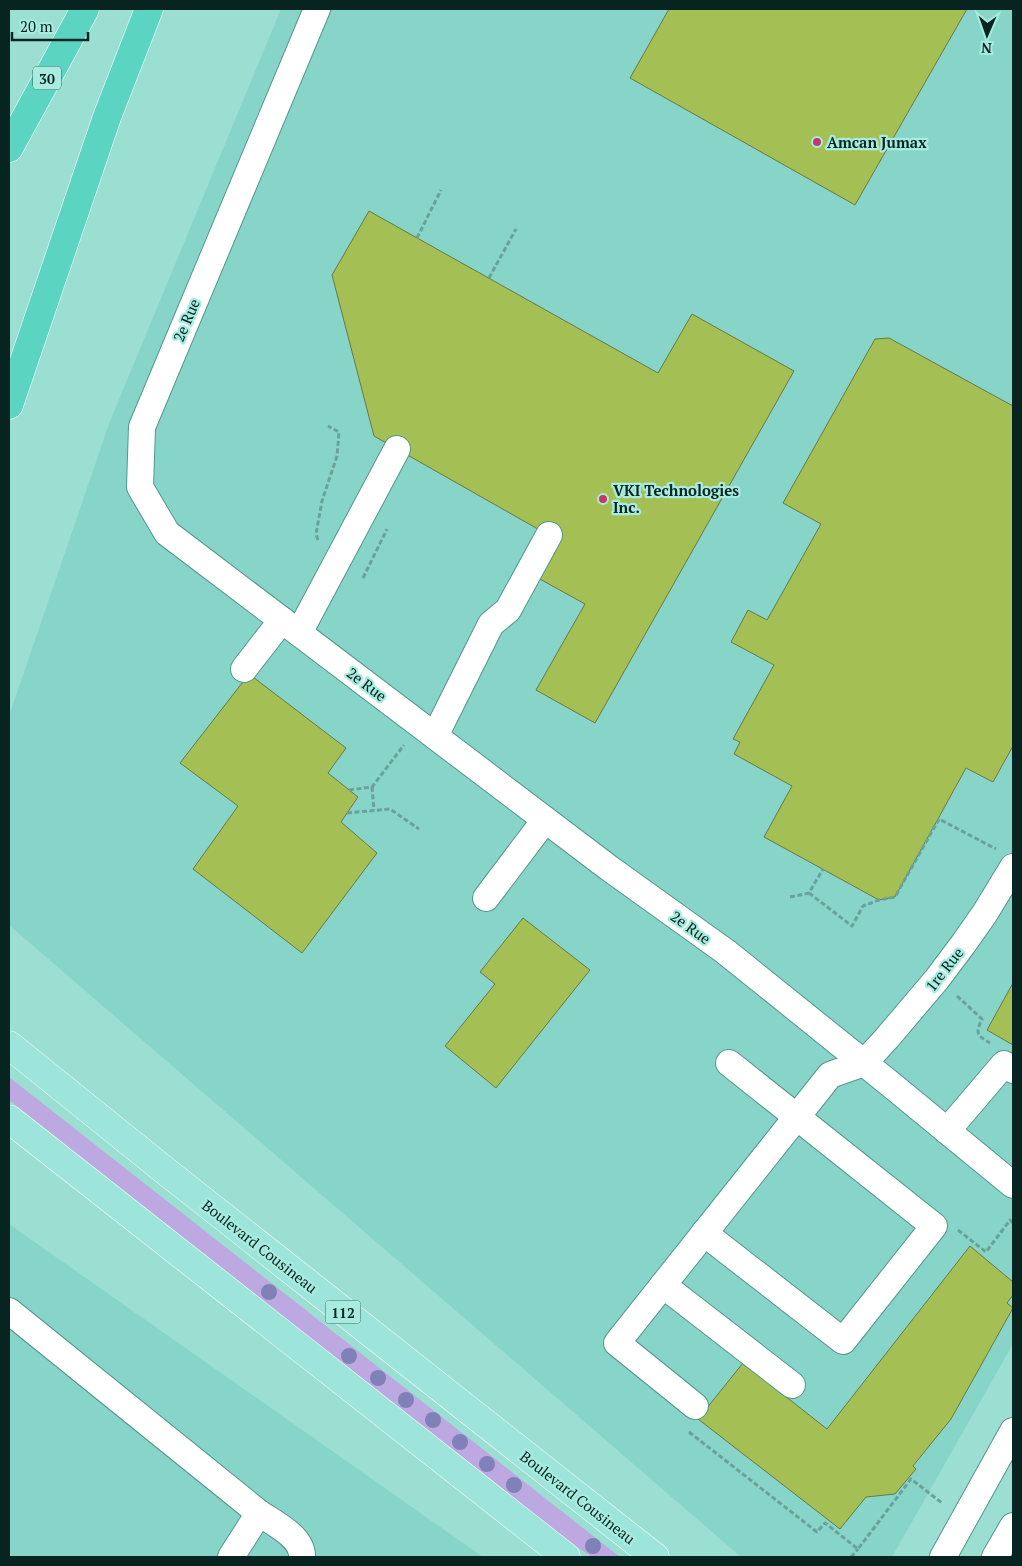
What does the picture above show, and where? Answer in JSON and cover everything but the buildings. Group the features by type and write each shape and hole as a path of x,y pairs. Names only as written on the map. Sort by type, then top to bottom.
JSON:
{"highway":[{"name":"30","path":"9,148 85,9"},
{"path":"9,405 107,117 149,9"}],"main road":[{"name":"Boulevard Cousineau","path":"9,1045 176,1180 655,1557"},
{"path":"9,1119 566,1557"}],"street":[{"name":"2e Rue","path":"317,9 142,427 140,487 167,533 609,868 726,952 1013,1185"},
{"path":"244,669 290,626 336,563 397,449"},
{"path":"427,730 491,624 508,610 549,535"},
{"path":"486,898 545,820"},
{"name":"1re Rue","path":"864,1063 922,997 964,943 985,913 1007,859"},
{"path":"704,1233 843,1341 934,1226 729,1063"},
{"path":"694,1416 617,1343 830,1075 864,1063"},
{"path":"947,1131 1004,1064 1013,1070"},
{"path":"663,1285 792,1385"},
{"path":"9,1311 259,1513 298,1542 302,1550 302,1557"},
{"path":"943,1557 1013,1431"},
{"path":"231,1557 259,1513"},
{"path":"996,1557 1013,1527"}],"path":[{"path":"417,238 441,190"},
{"path":"489,278 516,229"},
{"path":"328,426 339,432 337,456 322,501 316,534 323,555 336,563"},
{"path":"349,790 372,788 427,730"},
{"path":"372,788 374,810"},
{"path":"348,812 390,809 418,829"},
{"path":"809,893 852,926 863,906 895,897 939,819 1007,859"},
{"path":"790,897 809,893 824,870"},
{"path":"956,995 982,1019 978,1033 980,1037 993,1045"},
{"path":"953,1226 986,1252 1010,1220 1013,1223"},
{"path":"694,1416 688,1431 817,1532 824,1523 858,1549"},
{"path":"851,1557 905,1484 912,1479 942,1502"}],"shaded area":[{"path":"281,9 1013,9 1013,1344 892,1557 741,1557 9,925 9,716 110,421"},
{"path":"9,1077 620,1557 592,1557 574,1545 9,1100"},
{"path":"9,1224 483,1557 9,1557"}],"place":[{"name":"Amcan Jumax","path":"817,142"},
{"name":"VKI Technologies Inc.","path":"603,499"}]}
